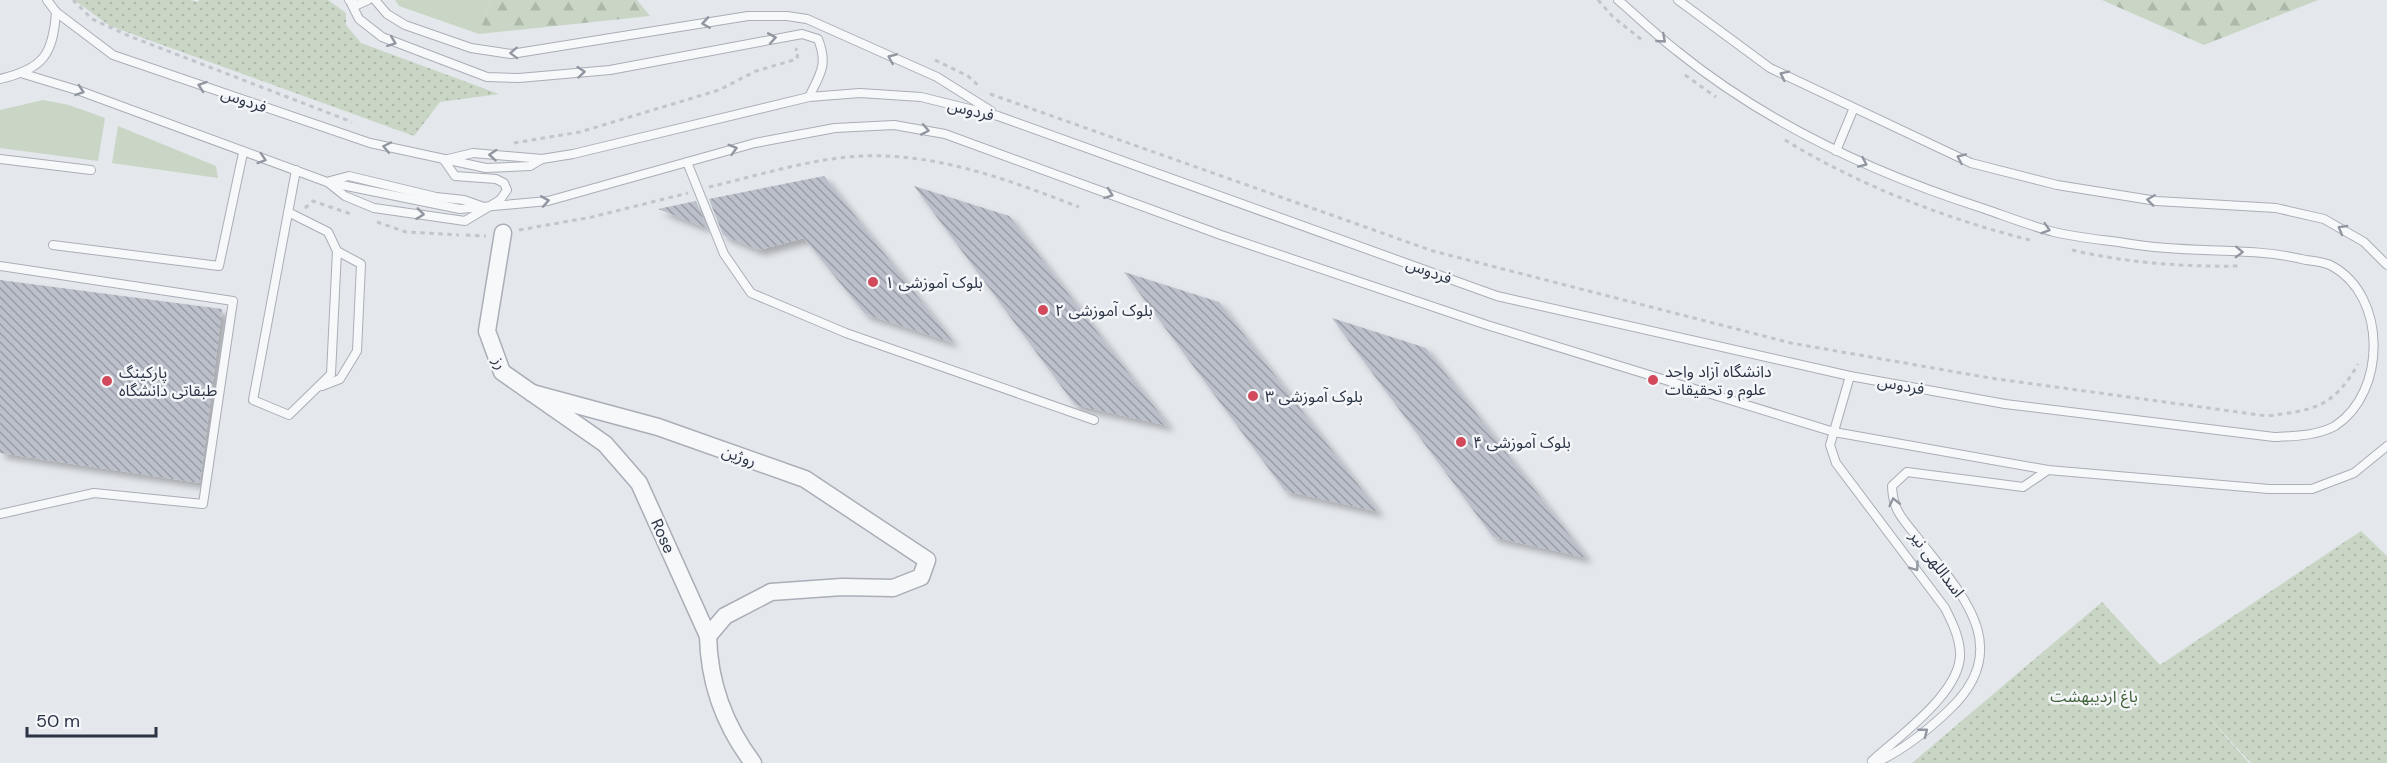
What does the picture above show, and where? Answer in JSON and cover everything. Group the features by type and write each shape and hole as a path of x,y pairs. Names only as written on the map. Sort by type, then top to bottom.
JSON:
{"street":[{"name":"رز","path":"503,233 487,331 502,372 605,444"},
{"name":"روژین","path":"532,393 658,428 805,479 927,560 921,577 893,588 842,587 771,592 725,616 708,636"},
{"name":"Rose","path":"605,444 639,483 708,636"},
{"path":"708,636 708,661 723,714 753,763"}],"lane":[{"name":"فردوس","path":"47,0 56,12 113,55 370,143 486,168 530,166 542,159 588,151 808,97 860,93 921,97 999,116 1497,296 1850,376 2005,404 2274,437 2303,436 2333,427 2354,411 2369,390 2378,332 2369,303 2357,286 2332,266 2281,254 2155,248 2054,232 1939,193 1836,151 1748,101 1677,52 1618,0"},
{"path":"350,2 357,5 368,0"},
{"path":"375,0 387,14 405,26 471,48 511,54 748,16 787,16 807,19 937,77 999,116"},
{"path":"1678,0 1770,68 1853,110 1971,163 2057,185 2157,201 2276,208 2324,219 2364,242 2387,265"},
{"path":"350,2 359,19 381,37 487,77 519,78 610,69 802,34 818,39 825,56 821,74 808,97"},
{"path":"0,79 24,74 46,56 54,34 56,12"},
{"path":"24,74 80,90 243,153 327,182 434,205 460,209 487,208"},
{"path":"1836,151 1853,110"},
{"name":"فردوس","path":"487,208 548,201 755,143 836,128 894,124 945,134 1221,235 1454,314 1834,432 2048,470 2269,489 2312,489 2354,473 2387,446"},
{"path":"53,245 219,266 243,153"},
{"path":"327,182 345,196 374,208 465,221 487,208 507,190 504,183 496,179 455,176 444,160 473,153 542,159"},
{"path":"0,159 91,170"},
{"path":"687,162 724,254 751,293 846,333 1094,420"},
{"path":"288,212 328,232 337,251 332,374 290,415 253,400 288,212 296,170"},
{"path":"316,388 340,379 357,351 361,264 337,251"},
{"path":"0,266 233,301 203,504 94,493 0,514"},
{"name":"اسداللهی نیر","path":"1850,376 1830,445 1836,463 1945,608 1956,631 1960,654 1954,681 1870,763"},
{"name":"اسداللهی نیر","path":"1875,763 1925,732 1967,693 1977,673 1983,644 1964,597 1895,511 1892,486 1907,472 2023,487 2048,470"}],"path":[{"path":"1598,0 1613,17 1649,46"},
{"path":"931,59 968,76 984,92 1433,251 1791,343 1990,378 2267,416 2312,410 2345,387 2363,356"},
{"path":"1684,74 1722,101"},
{"path":"1781,137 1811,156 1895,194 1994,231 2039,242"},
{"path":"375,222 406,232 489,236 592,217 781,169 861,156 936,161 1005,178 1079,207"},
{"path":"308,222 305,208 313,201 354,215"},
{"path":"2062,248 2097,256 2193,267 2247,265"}],"green space":[{"path":"74,0 190,0 198,2 199,0 328,0 346,13 346,25 361,43 499,94 440,102 414,136 110,26"},
{"path":"395,0 491,0 479,34 399,6"},
{"path":"491,0 637,0 650,16 479,34"},
{"path":"2102,0 2318,0 2204,45"},
{"path":"43,100 69,105 105,118 98,161 0,148 0,110"},
{"path":"118,126 216,166 218,178 112,163"},
{"name":"باغ اردیبهشت","path":"2361,531 2387,556 2387,763 2251,763 2201,709 2249,763 1912,763 2102,602 2160,665"}],"building":[{"name":"بلوک آموزشی ۱","path":"824,176 954,343 865,314 804,238 759,250 723,235 709,199"},
{"name":"بلوک آموزشی ۲","path":"914,186 1009,216 1169,426 1075,405"},
{"path":"696,201 707,228 658,209"},
{"name":"بلوک آموزشی ۳","path":"1124,272 1219,302 1379,512 1285,491"},
{"name":"پارکینگ طبقاتی دانشگاه","path":"0,280 222,309 200,483 0,453"},
{"name":"بلوک آموزشی ۴","path":"1332,318 1426,348 1587,558 1493,537"}],"place":[{"name":"بلوک آموزشی ۱","path":"873,282"},
{"name":"بلوک آموزشی ۲","path":"1043,310"},
{"name":"دانشگاه آزاد واحد علوم و تحقیقات","path":"1653,380"},
{"name":"پارکینگ طبقاتی دانشگاه","path":"107,381"},
{"name":"بلوک آموزشی ۳","path":"1253,396"},
{"name":"بلوک آموزشی ۴","path":"1461,442"}]}
